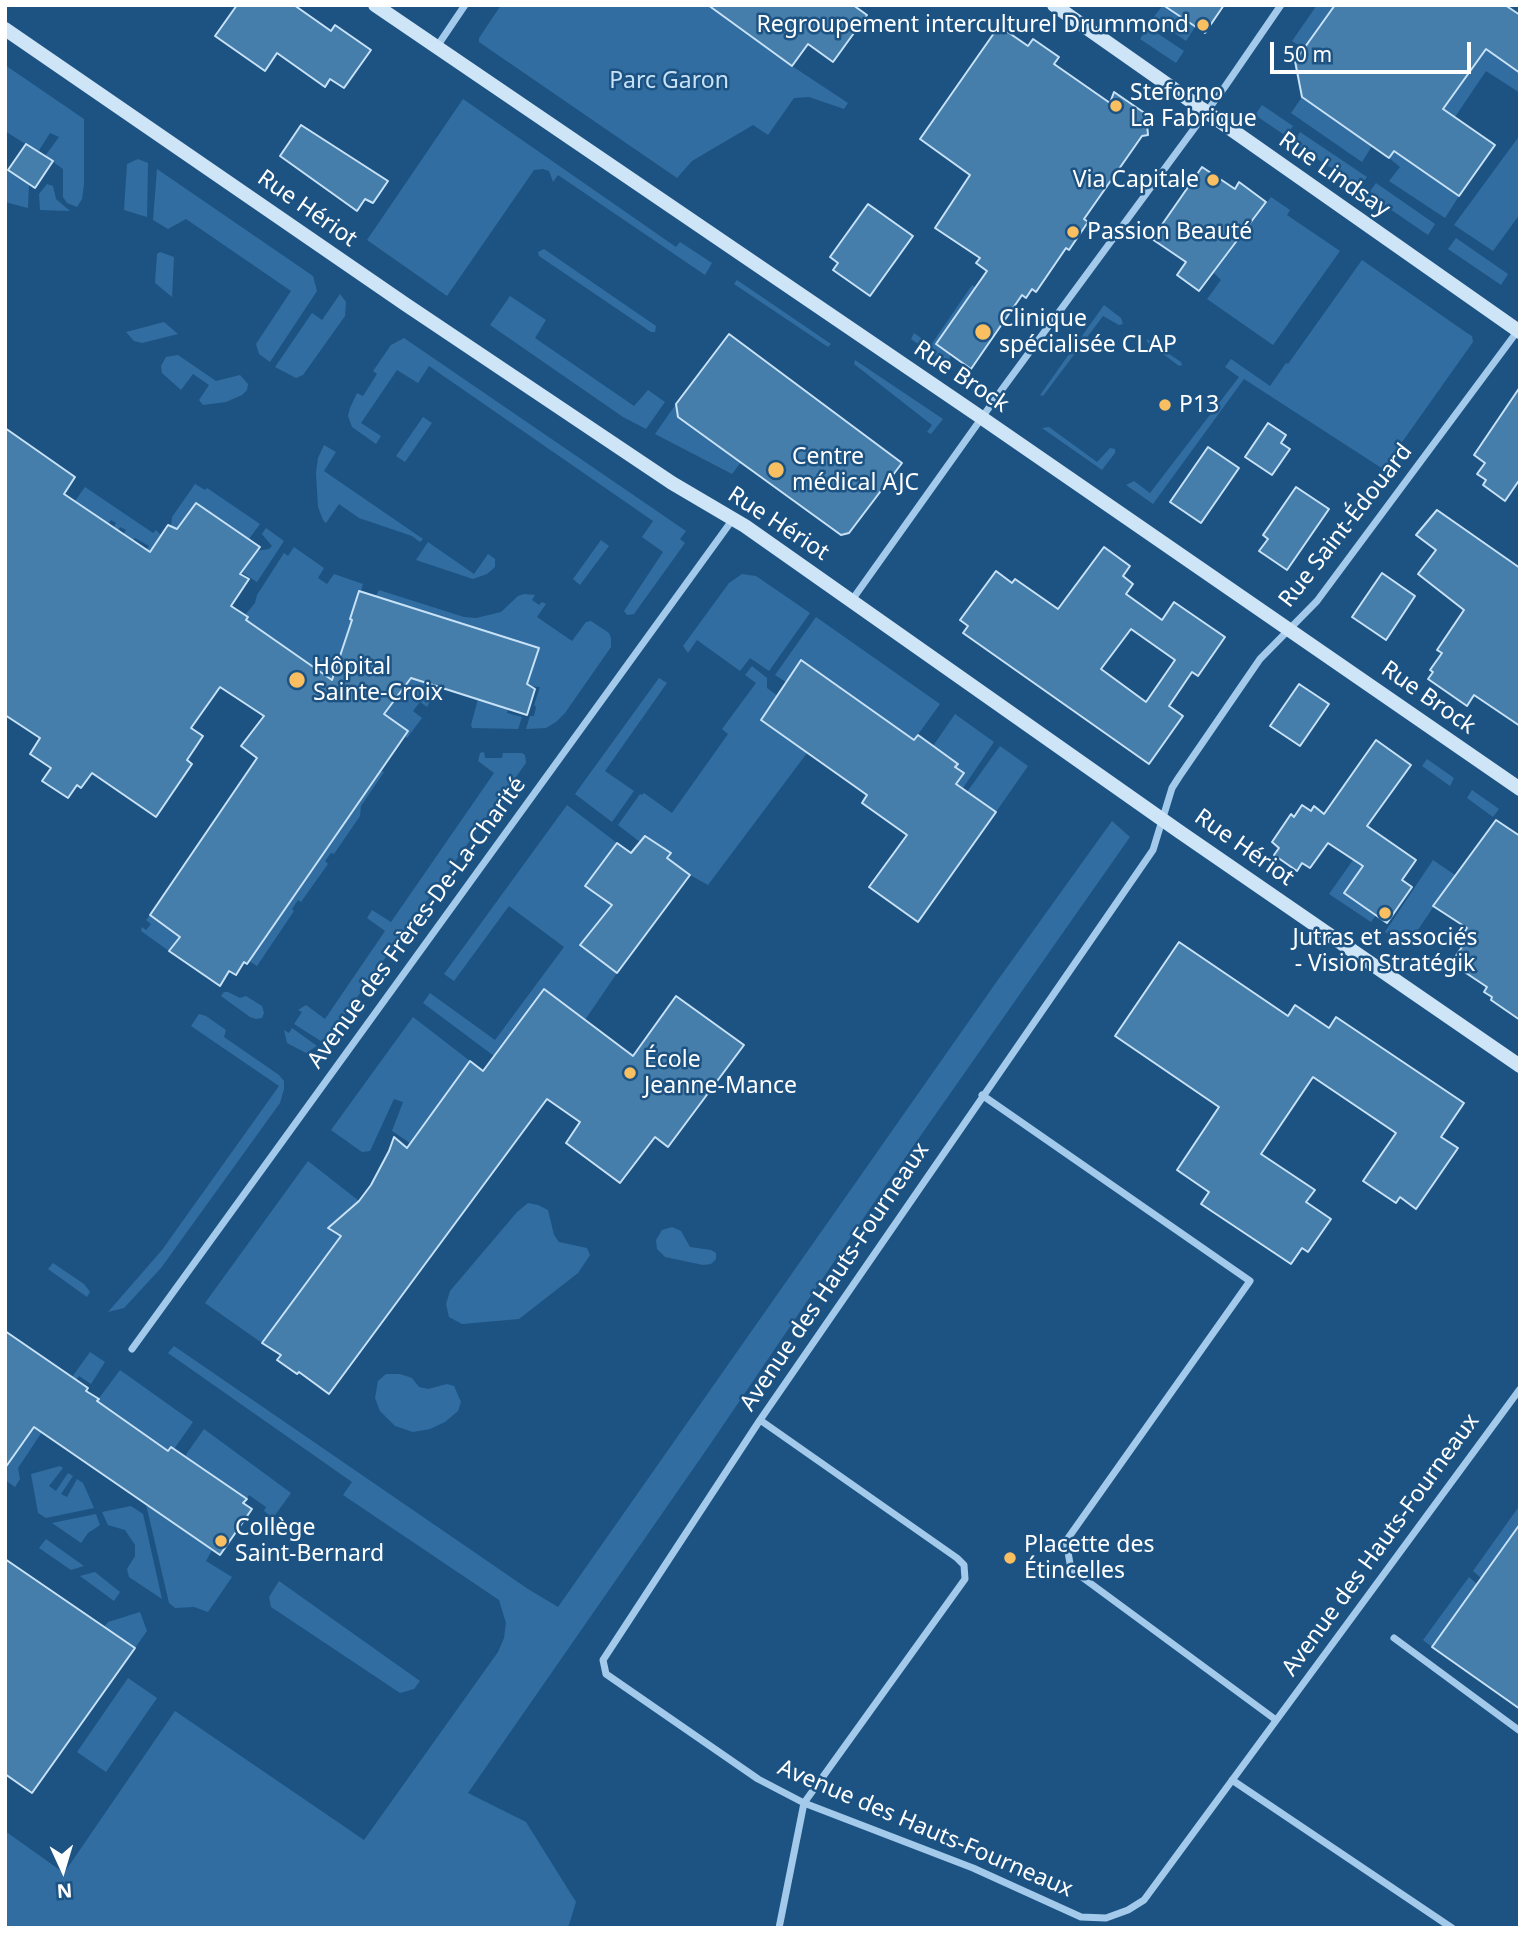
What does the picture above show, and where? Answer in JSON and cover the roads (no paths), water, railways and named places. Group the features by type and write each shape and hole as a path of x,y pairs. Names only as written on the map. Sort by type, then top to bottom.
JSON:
{"street":[{"name":"Rue Brock","path":"374,5 982,418 1520,789"},
{"path":"436,48 465,5"},
{"name":"Rue Lindsay","path":"1054,5 1519,331"},
{"path":"852,600 1206,113 1281,5"},
{"name":"Rue Hériot","path":"5,29 397,299 852,600 1162,819 1520,1066"},
{"name":"Rue Saint-Édouard","path":"1162,819 1172,788 1261,659 1317,601 1519,331"},
{"name":"Avenue des Frères-De-La-Charité","path":"132,1349 733,519"},
{"name":"Avenue des Hauts-Fourneaux","path":"1162,819 1149,856 760,1420 603,1660 606,1674 758,1779 804,1803 972,1868 1081,1917 1106,1918 1128,1910 1144,1900 1520,1389"},
{"path":"982,1095 1250,1281 1066,1541 1071,1569 1276,1720"},
{"path":"760,1420 964,1565 965,1579 804,1803 779,1928"},
{"path":"1394,1638 1520,1731"},
{"path":"1232,1780 1452,1928"}],"place":[{"name":"Regroupement interculturel Drummond","path":"1203,25"},
{"name":"Steforno La Fabrique","path":"1116,106"},
{"name":"Via Capitale","path":"1213,180"},
{"name":"Passion Beauté","path":"1073,232"},
{"name":"Clinique spécialisée CLAP","path":"983,332"},
{"name":"P13","path":"1165,405"},
{"name":"Centre médical AJC","path":"776,470"},
{"name":"Hôpital Sainte-Croix","path":"297,680"},
{"name":"Jutras et associés - Vision Stratégik","path":"1385,913"},
{"name":"École Jeanne-Mance","path":"630,1073"},
{"name":"Collège Saint-Bernard","path":"221,1541"},
{"name":"Placette des Étincelles","path":"1010,1558"}],"park label":[{"name":"Parc Garon","path":"669,81"}]}
